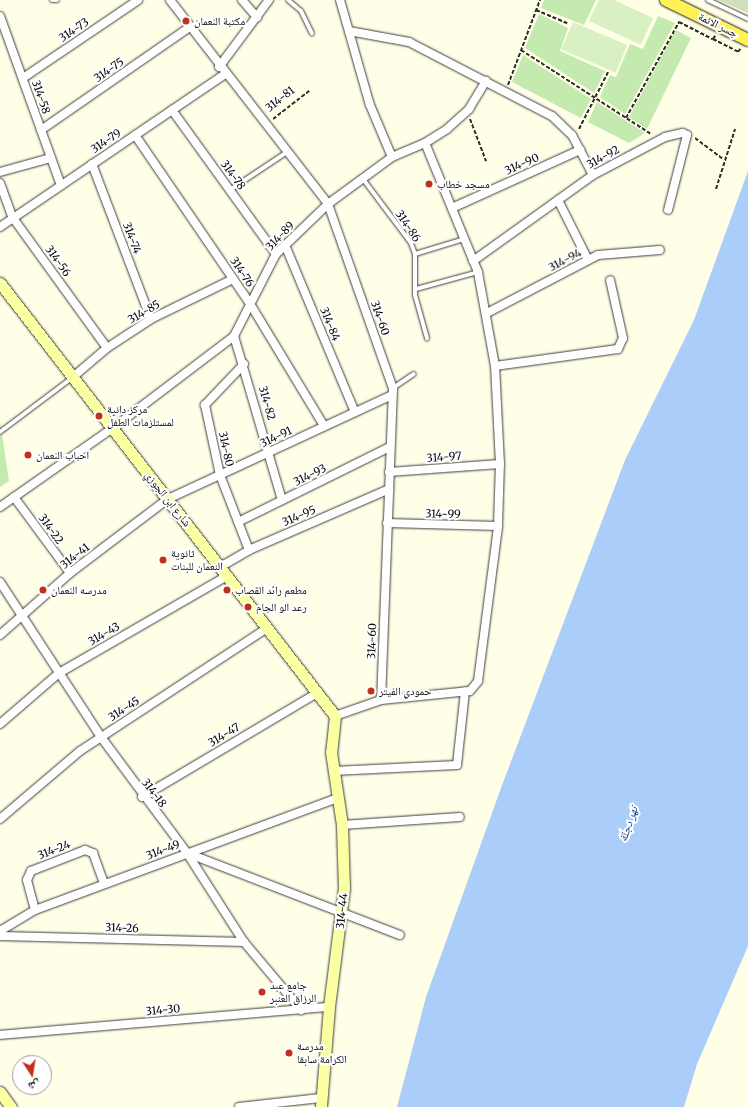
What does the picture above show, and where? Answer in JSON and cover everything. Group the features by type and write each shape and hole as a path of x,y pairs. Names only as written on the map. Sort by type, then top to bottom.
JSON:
{"main road":[{"name":"جسر الائمة","path":"666,0 748,40"}],"street":[{"name":"314-73","path":"23,78 138,0"},
{"name":"314-60","path":"170,0 225,74 328,204 392,392 381,700"},
{"path":"242,0 257,17"},
{"path":"220,67 269,0"},
{"path":"340,0 370,105 392,157"},
{"name":"314-58","path":"0,16 61,185"},
{"name":"314-75","path":"41,130 190,28"},
{"path":"349,31 409,42 552,116 572,135 593,174"},
{"name":"314-79","path":"0,227 225,74"},
{"name":"314-89","path":"0,507 113,428 234,336 249,302 276,254 328,204 392,157 425,143 467,110 486,81"},
{"name":"314-78","path":"172,110 276,254"},
{"name":"314-92","path":"473,261 593,174 657,142 680,133 687,134"},
{"path":"668,210 687,134"},
{"name":"314-76","path":"135,135 249,302 324,426"},
{"path":"335,716 381,700 465,691 475,687 478,681 498,526 500,464 495,366 487,313 478,272 425,143"},
{"name":"314-90","path":"452,208 580,150"},
{"path":"0,172 51,158"},
{"name":"314-74","path":"92,164 151,319"},
{"name":"314-56","path":"0,183 13,218 107,348"},
{"path":"558,200 588,260"},
{"name":"314-84","path":"285,245 355,412"},
{"name":"314-94","path":"487,313 605,252 660,250"},
{"name":"314-85","path":"73,377 107,348 151,319 233,279"},
{"path":"495,366 618,349 623,338 610,280"},
{"name":"شارع ابن الجوزي","path":"0,283 335,716"},
{"name":"314-82","path":"234,336 244,364 270,452 282,500"},
{"name":"314-80","path":"244,364 205,405 220,475 249,550"},
{"name":"314-91","path":"168,499 355,412 392,392"},
{"name":"314-93","path":"238,522 390,447"},
{"name":"314-97","path":"389,472 500,464"},
{"name":"314-95","path":"224,571 249,550 389,489"},
{"name":"314-22","path":"14,497 70,573"},
{"name":"314-41","path":"0,635 70,573 168,499"},
{"name":"314-99","path":"387,523 498,526"},
{"name":"314-43","path":"0,724 59,673 224,571"},
{"name":"314-18","path":"0,582 142,797 187,853 244,942 301,1010"},
{"name":"314-45","path":"0,819 54,771 101,737 267,628"},
{"path":"333,771 457,765 465,691"},
{"name":"314-47","path":"142,797 318,693"},
{"name":"314-44","path":"321,1102 328,1008 342,913 342,825 333,771 335,716"},
{"name":"314-49","path":"0,931 35,910 337,798"},
{"path":"342,825 460,817"},
{"name":"314-24","path":"35,910 27,880 31,871 85,850 93,853 104,884"},
{"path":"187,853 400,935"},
{"name":"314-26","path":"0,936 244,942"},
{"name":"314-30","path":"0,1035 328,1008"},
{"path":"0,1092 11,1107"},
{"path":"239,1107 321,1102"}],"lane":[{"path":"52,0 57,0"},
{"path":"288,0 301,11 312,34"},
{"path":"708,0 748,19"},
{"path":"230,190 287,152"},
{"name":"314-86","path":"363,179 415,254 416,289 427,338"},
{"path":"415,254 464,239"},
{"path":"416,289 478,272"},
{"path":"392,392 414,374"},
{"path":"0,432 73,377"}],"path":[{"path":"506,91 540,0"},
{"path":"536,10 567,23"},
{"path":"626,118 679,22 738,52"},
{"path":"521,50 626,118 657,142"},
{"path":"572,135 581,127 608,72"},
{"name":"314-81","path":"266,125 309,91"},
{"path":"467,110 486,161"},
{"path":"716,189 723,159 735,129"},
{"path":"687,134 723,159"}],"green space":[{"path":"544,0 596,0 584,25 541,8"},
{"path":"599,0 614,0 653,18 641,45 589,21"},
{"path":"719,0 748,0 748,13"},
{"path":"539,14 568,28 560,51 605,71 594,93 525,48"},
{"path":"658,16 675,23 625,114 600,97 610,75 616,77 630,44 643,49"},
{"path":"573,22 627,45 616,73 561,50"},
{"path":"676,30 691,38 647,129 629,117"},
{"path":"523,55 591,99 581,118 512,82"},
{"path":"597,102 645,133 629,143 588,122"},
{"path":"0,421 9,481 0,487"}],"water":[{"name":"نهر دجلة","path":"748,171 748,946 697,1064 684,1107 397,1107 426,997 501,788 625,460 694,320"}],"place":[{"name":"مكتبة النعمان","path":"186,21"},
{"name":"مسجد خطاب","path":"429,184"},
{"name":"مركز دانية لمستلزمات الطفل","path":"99,416"},
{"name":"احباب النعمان","path":"28,455"},
{"name":"ثانوية النعمان للبنات","path":"163,560"},
{"name":"مدرسه النعمان","path":"43,590"},
{"name":"مطعم رائد القصاب","path":"227,590"},
{"name":"رعد الو الجام","path":"248,607"},
{"name":"حمودي الفيتر","path":"371,691"},
{"name":"جامع عبد الرزاق العنبر","path":"262,992"},
{"name":"مدرسة الكرامة سابقا","path":"289,1053"}]}
